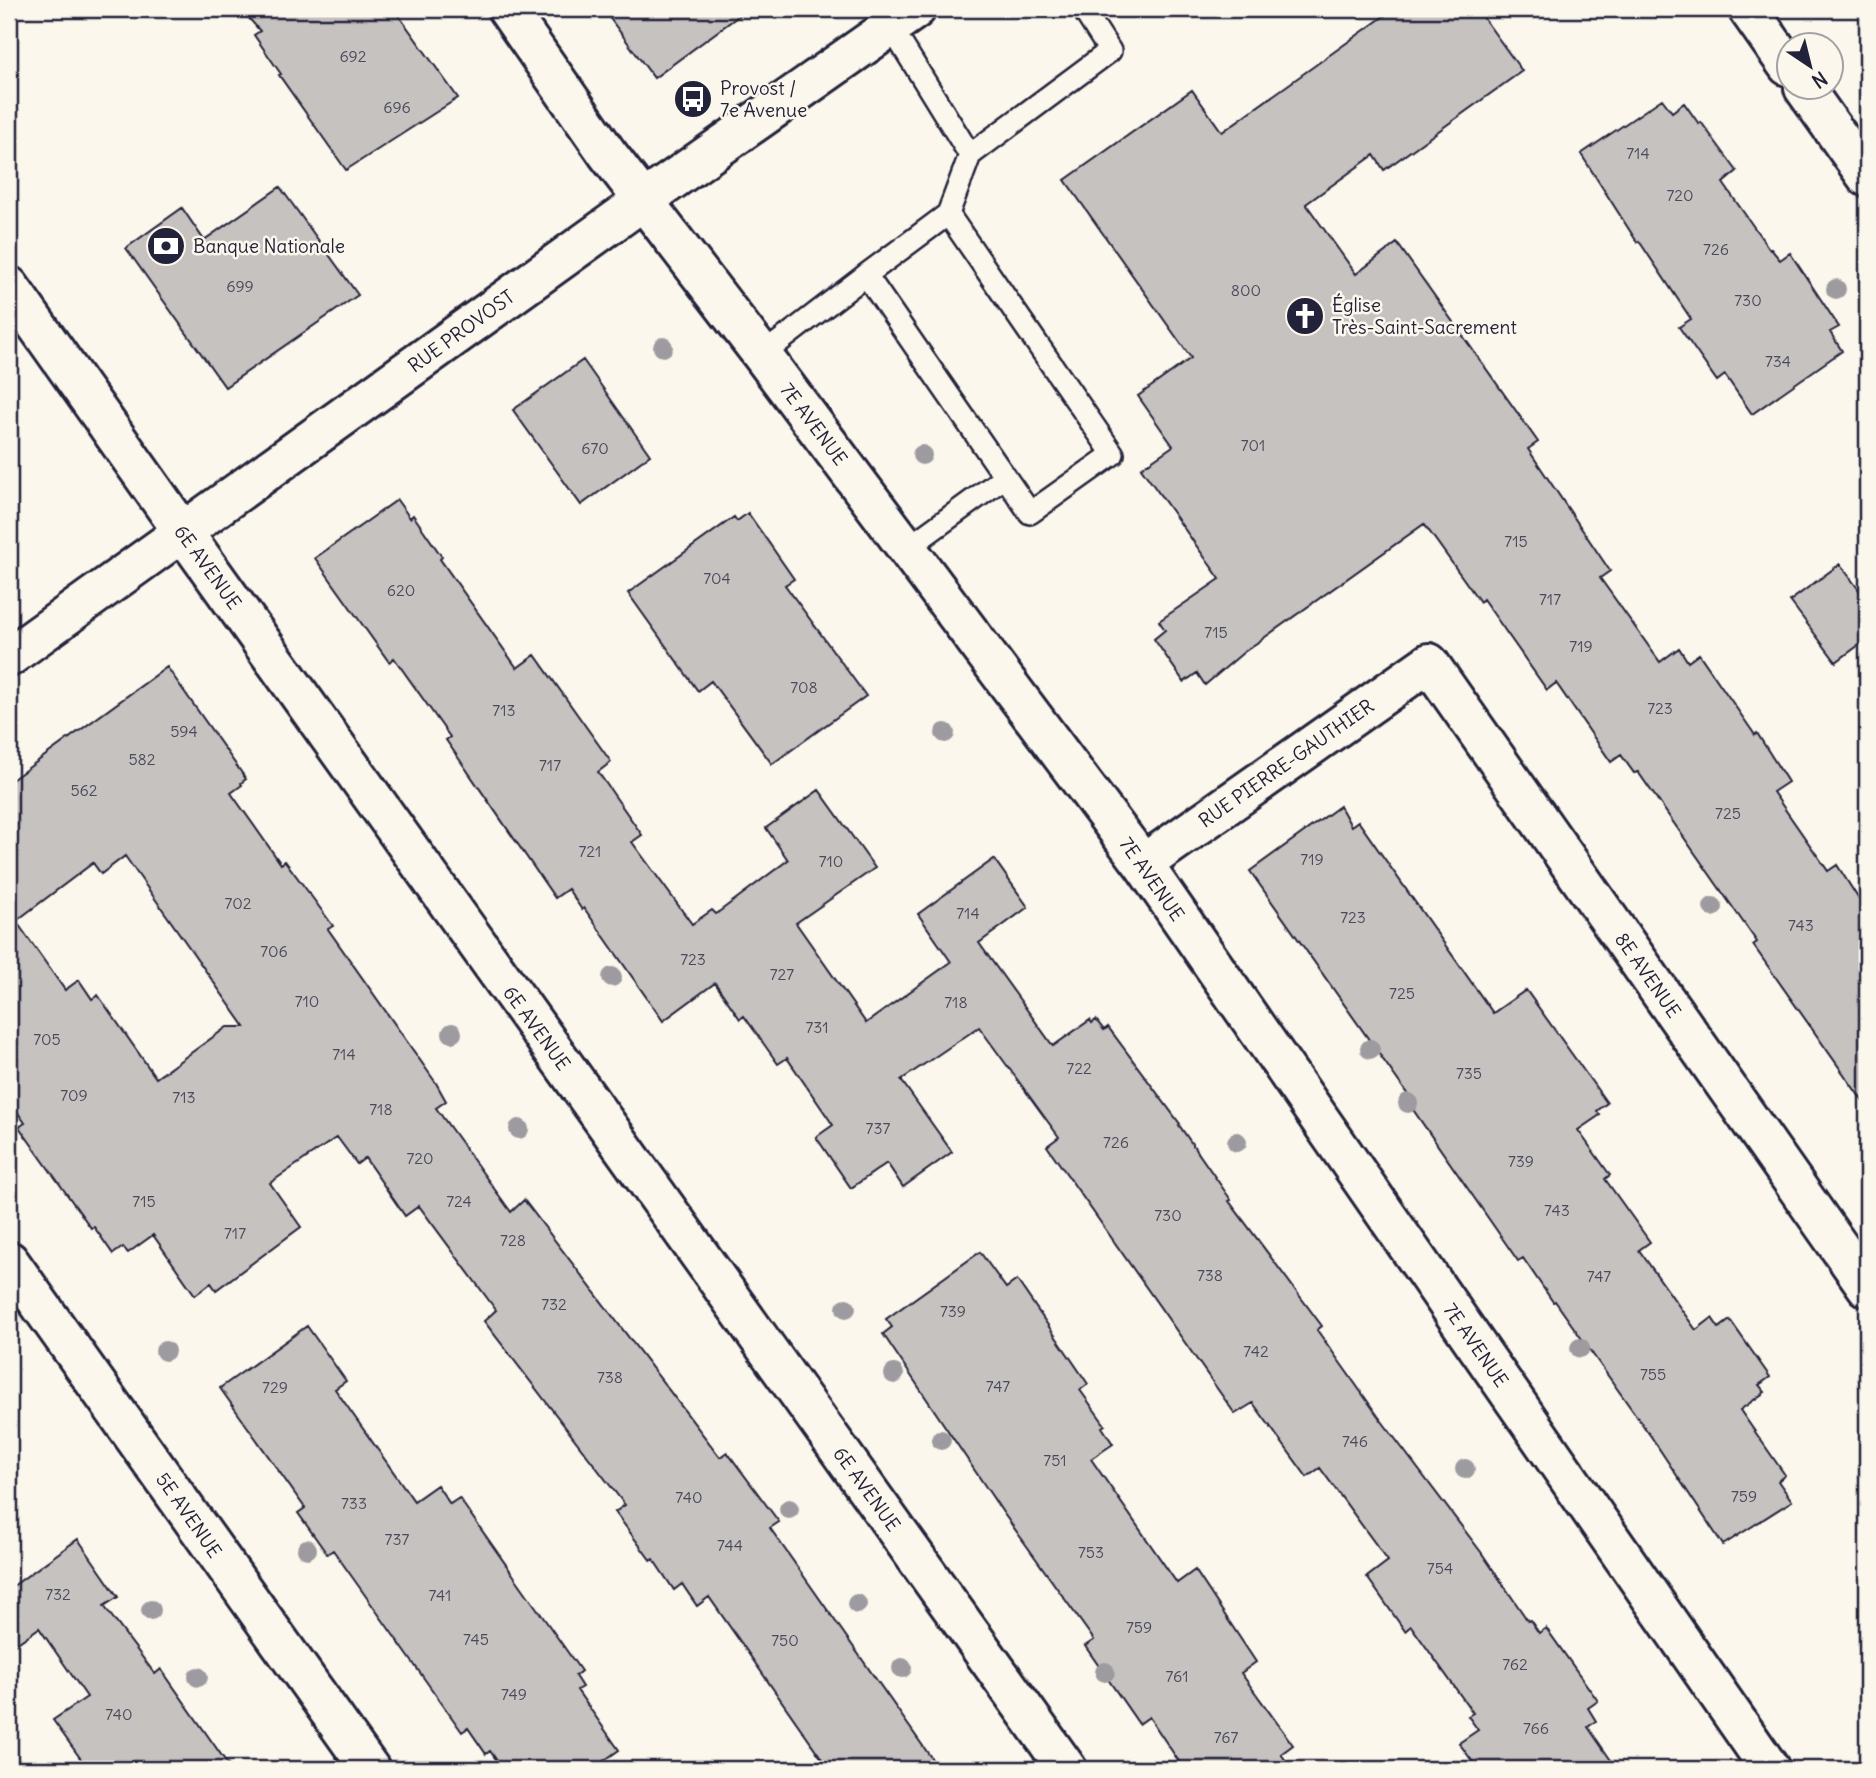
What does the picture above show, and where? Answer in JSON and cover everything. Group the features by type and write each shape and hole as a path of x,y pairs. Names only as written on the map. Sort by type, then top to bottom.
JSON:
{"street":[{"name":"7E AVENUE","path":"507,9 607,153 762,355 1143,864 1770,1769"},
{"path":"1748,9 1774,46"},
{"name":"RUE PROVOST","path":"9,657 644,200 904,18"},
{"path":"1814,102 1867,177"},
{"name":"6E AVENUE","path":"9,286 1067,1769"},
{"name":"RUE PIERRE-GAUTHIER","path":"1143,864 1429,663"},
{"name":"8E AVENUE","path":"1429,663 1867,1287"},
{"name":"5E AVENUE","path":"9,1261 370,1769"}],"lane":[{"path":"762,355 948,214 970,155 1110,51 1083,9"},
{"path":"904,18 970,155"},
{"path":"866,275 1030,513 1113,454 948,214"},
{"path":"906,549 1005,477"}],"shaded area":[{"path":"9,1261 44,1309 9,1333"}],"building":[{"path":"241,9 394,9 458,98 346,170 279,75 281,74 254,35 260,31"},
{"path":"603,9 748,9 654,78"},
{"name":"Église Très-Saint-Sacrement","path":"1394,9 1477,9 1522,71 1384,170 1374,155 1306,204 1356,274 1397,243 1538,442 1528,449 1610,571 1600,578 1660,662 1679,648 1688,662 1699,654 1755,735 1757,733 1788,782 1773,792 1828,871 1837,865 1867,912 1867,1107 1753,945 1757,942 1638,772 1634,773 1621,755 1611,762 1556,683 1547,690 1483,599 1480,602 1424,524 1244,652 1205,685 1197,673 1184,682 1154,639 1165,630 1159,621 1220,579 1141,468 1173,446 1138,396 1191,358 1065,180 1192,90 1222,132"},
{"path":"1662,99 1672,112 1684,103 1699,124 1701,122 1737,171 1723,183 1770,250 1780,260 1790,253 1839,327 1830,332 1842,351 1752,414 1725,375 1717,381 1679,327 1691,319 1639,241 1637,242 1581,154"},
{"path":"280,187 358,295 225,387 126,248 182,208 204,240"},
{"path":"583,360 650,455 581,505 513,410"},
{"path":"397,500 410,518 413,515 442,557 440,559 517,668 535,655 611,762 598,772 642,835 632,842 692,924 712,910 716,914 788,860 766,828 819,790 875,868 796,923 866,1023 951,962 918,914 994,859 1028,907 979,943 1053,1046 1090,1020 1092,1023 1096,1020 1104,1030 1108,1027 1180,1124 1231,1200 1229,1201 1322,1326 1317,1330 1378,1416 1481,1552 1528,1621 1530,1620 1539,1633 1546,1628 1598,1701 1588,1708 1596,1721 1588,1727 1617,1769 1478,1769 1459,1743 1478,1730 1468,1716 1473,1713 1411,1626 1405,1631 1367,1577 1388,1561 1320,1468 1307,1477 1253,1403 1235,1414 1047,1146 1059,1137 979,1027 901,1080 952,1152 903,1187 887,1163 851,1188 816,1137 833,1125 787,1058 778,1064 744,1016 740,1019 715,983 663,1021 568,889 555,898 446,740 450,737 394,658 389,662 315,558"},
{"path":"748,513 794,579 785,585 866,696 772,764 711,681 698,691 628,593 734,517 737,521"},
{"path":"1840,564 1867,601 1867,639 1836,662 1790,601"},
{"path":"167,667 246,779 231,793 281,864 285,861 333,926 328,929 436,1083 446,1101 436,1108 511,1212 524,1200 720,1457 727,1452 779,1522 770,1528 939,1769 829,1769 709,1597 697,1606 682,1584 674,1590 615,1512 625,1505 484,1321 496,1310 419,1206 405,1216 365,1158 357,1164 337,1137 270,1183 301,1227 216,1290 211,1283 195,1295 153,1235 128,1253 123,1247 113,1254 94,1227 91,1228 19,1127 25,1123 9,1100 9,782","holes":["125,856 245,1027 227,1027 156,1078 98,995 92,999 79,980 65,990 16,921 93,863 101,874"]},
{"path":"1340,806 1351,826 1358,821 1493,1013 1526,990 1607,1103 1597,1111 1600,1115 1578,1130 1610,1175 1605,1179 1650,1242 1639,1250 1696,1330 1712,1318 1719,1328 1730,1320 1770,1377 1759,1385 1765,1392 1740,1410 1785,1475 1778,1481 1792,1501 1723,1545 1652,1438 1555,1301 1553,1302 1523,1258 1518,1261 1405,1098 1408,1095 1250,871"},
{"path":"980,1252 1006,1288 1017,1280 1088,1384 1080,1390 1105,1425 1102,1427 1113,1444 1091,1459 1177,1583 1195,1570 1256,1662 1241,1673 1293,1745 1281,1754 1292,1769 1184,1769 1149,1717 1139,1724 1085,1646 1094,1640 1004,1514 883,1334 892,1327 886,1319"},
{"path":"307,1326 346,1381 335,1389 414,1501 437,1485 450,1504 459,1498 581,1671 575,1676 582,1687 577,1690 619,1750 592,1769 503,1769 490,1751 486,1754 468,1728 462,1732 333,1550 327,1554 298,1513 305,1508 220,1388"},
{"path":"78,1539 118,1597 104,1606 155,1674 161,1669 231,1769 88,1769 53,1720 87,1697 39,1628 9,1649 9,1589"}],"place":[{"name":"Provost / 7e Avenue","path":"693,99"},
{"name":"Banque Nationale","path":"166,246"},
{"name":"Église Très-Saint-Sacrement","path":"1305,316"}]}
